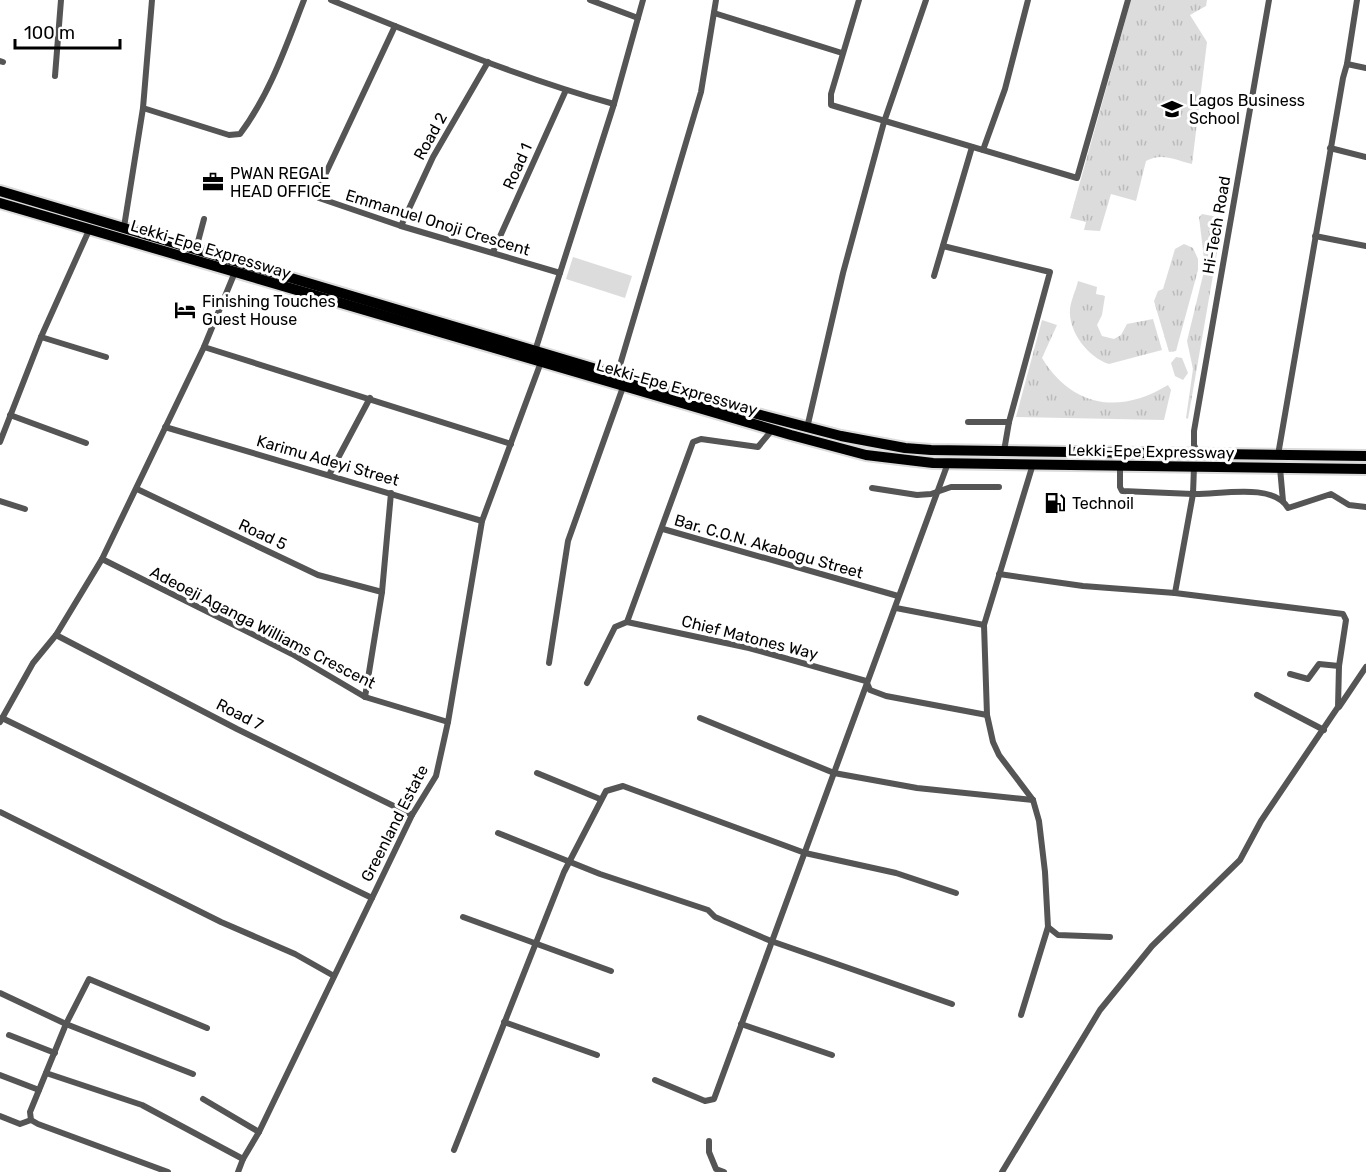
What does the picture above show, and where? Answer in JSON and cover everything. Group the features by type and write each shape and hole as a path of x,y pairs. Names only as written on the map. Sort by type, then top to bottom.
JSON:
{"highway":[{"name":"Lekki-Epe Expressway","path":"0,190 196,249 441,327 541,362 771,430 866,455 948,463 1366,470"},
{"name":"Lekki-Epe Expressway","path":"0,203 235,272 535,351 807,428 905,448 1366,456"}],"street":[{"path":"54,76 61,0"},
{"path":"124,227 143,108 152,0"},
{"path":"143,108 229,135 240,134 262,100 304,0"},
{"path":"331,0 488,62 566,90 614,104"},
{"path":"590,0 638,18"},
{"path":"535,351 614,104 643,0"},
{"path":"617,375 701,92 716,0"},
{"path":"859,0 831,94 831,105 1077,178 1128,0"},
{"path":"807,428 843,273 884,122 926,0"},
{"path":"983,150 1005,89 1028,0"},
{"name":"Hi-Tech Road","path":"1198,453 1194,445 1194,431 1269,0"},
{"path":"1278,455 1357,0"},
{"path":"714,13 842,53"},
{"name":"Emmanuel Onoji Crescent","path":"395,26 317,192 321,200 560,273"},
{"name":"Road 2","path":"401,226 433,157 488,62"},
{"path":"1347,64 1366,68"},
{"name":"Road 1","path":"493,252 566,90"},
{"path":"934,276 972,147"},
{"path":"1330,148 1366,157"},
{"path":"196,249 204,219"},
{"path":"0,442 41,337 90,228"},
{"path":"1315,236 1366,246"},
{"path":"943,246 1050,273 1009,422 1004,451"},
{"path":"1,720 33,663 57,635 102,559 204,347 235,272"},
{"path":"41,337 106,357"},
{"path":"204,347 511,444"},
{"name":"Greenland Estate","path":"1,720 372,898 412,815 436,776 448,722 482,521 541,362"},
{"path":"549,663 568,541 623,387"},
{"path":"329,475 370,398"},
{"path":"10,415 86,443"},
{"path":"968,422 1009,422"},
{"name":"Karimu Adeyi Street","path":"165,427 482,521"},
{"path":"663,529 693,442 701,438 758,447 771,430"},
{"path":"655,1080 711,1102 719,1089 866,681 896,608 898,596 948,463"},
{"path":"1021,1015 1048,927 1040,831 1033,800 999,755 993,742 987,715 984,625 1033,464"},
{"path":"1120,466 1122,490 1193,494 1242,491 1277,497 1284,501"},
{"path":"1175,592 1193,494 1194,467"},
{"path":"1280,468 1287,508 1331,494 1349,505 1366,507"},
{"path":"872,488 917,495 951,487 999,487"},
{"name":"Road 5","path":"137,489 318,575 382,592"},
{"path":"365,697 382,592 391,493"},
{"path":"0,501 25,508"},
{"name":"Bar. C.O.N. Akabogu Street","path":"588,683 615,627 627,622 663,529 898,596"},
{"name":"Adeoeji Aganga Williams Crescent","path":"102,559 292,654 365,697 448,722"},
{"path":"999,574 1083,586 1175,592 1343,614 1346,620 1339,666 1338,707"},
{"path":"896,608 984,625"},
{"name":"Chief Matones Way","path":"627,622 749,648 866,681 870,690 877,694 987,715"},
{"name":"Road 7","path":"57,635 237,729 412,815"},
{"path":"1290,674 1308,679 1319,664 1339,666"},
{"path":"1002,1172 1100,1010 1159,939 1240,860 1261,821 1366,667"},
{"path":"1257,695 1323,730"},
{"path":"700,718 834,773 917,788 1033,800"},
{"path":"537,773 600,799"},
{"path":"454,1150 569,862 606,791 623,786 805,853 896,873 956,893"},
{"path":"0,812 221,922 295,954 334,976"},
{"path":"498,833 569,862 708,910 716,917 771,941 952,1004"},
{"path":"238,1172 372,898"},
{"path":"463,917 538,942 611,971"},
{"path":"1048,927 1058,935 1110,937"},
{"path":"31,1120 30,1112 66,1024 89,979 207,1028"},
{"path":"0,993 66,1024 193,1074"},
{"path":"504,1022 597,1055"},
{"path":"741,1024 832,1055"},
{"path":"9,1035 55,1053"},
{"path":"46,1073 142,1105 243,1159"},
{"path":"0,1075 39,1090"},
{"path":"203,1099 259,1132"},
{"path":"0,1116 20,1124 31,1120 168,1172"},
{"path":"708,1142 709,1152 716,1169 724,1172"}],"green space":[{"path":"1131,0 1207,0 1206,6 1190,15 1207,42 1192,164 1163,157 1146,161 1136,201 1111,194 1100,231 1084,230 1086,222 1070,218"},
{"path":"1202,214 1223,218 1188,419 1186,418 1193,369 1187,341 1205,267 1199,217"},
{"path":"1184,244 1193,248 1198,259 1198,270 1176,351 1169,352 1154,301 1158,291 1163,289 1175,249"},
{"path":"573,257 632,276 625,298 566,279"},
{"path":"1078,281 1097,287 1096,294 1105,296 1102,315 1097,325 1102,336 1114,339 1121,335 1127,324 1153,319 1162,350 1109,364 1094,356 1081,343 1070,318 1070,309"},
{"path":"1042,320 1057,325 1042,358 1067,387 1082,396 1115,403 1150,394 1168,385 1171,390 1164,420 1016,417"},
{"path":"1176,357 1182,358 1188,373 1183,380 1175,376 1171,363"}],"place":[{"name":"Lagos Business School","path":"1172,109"},
{"name":"PWAN REGAL HEAD OFFICE","path":"213,182"},
{"name":"Finishing Touches Guest House","path":"185,310"},
{"name":"Technoil","path":"1055,503"}]}
